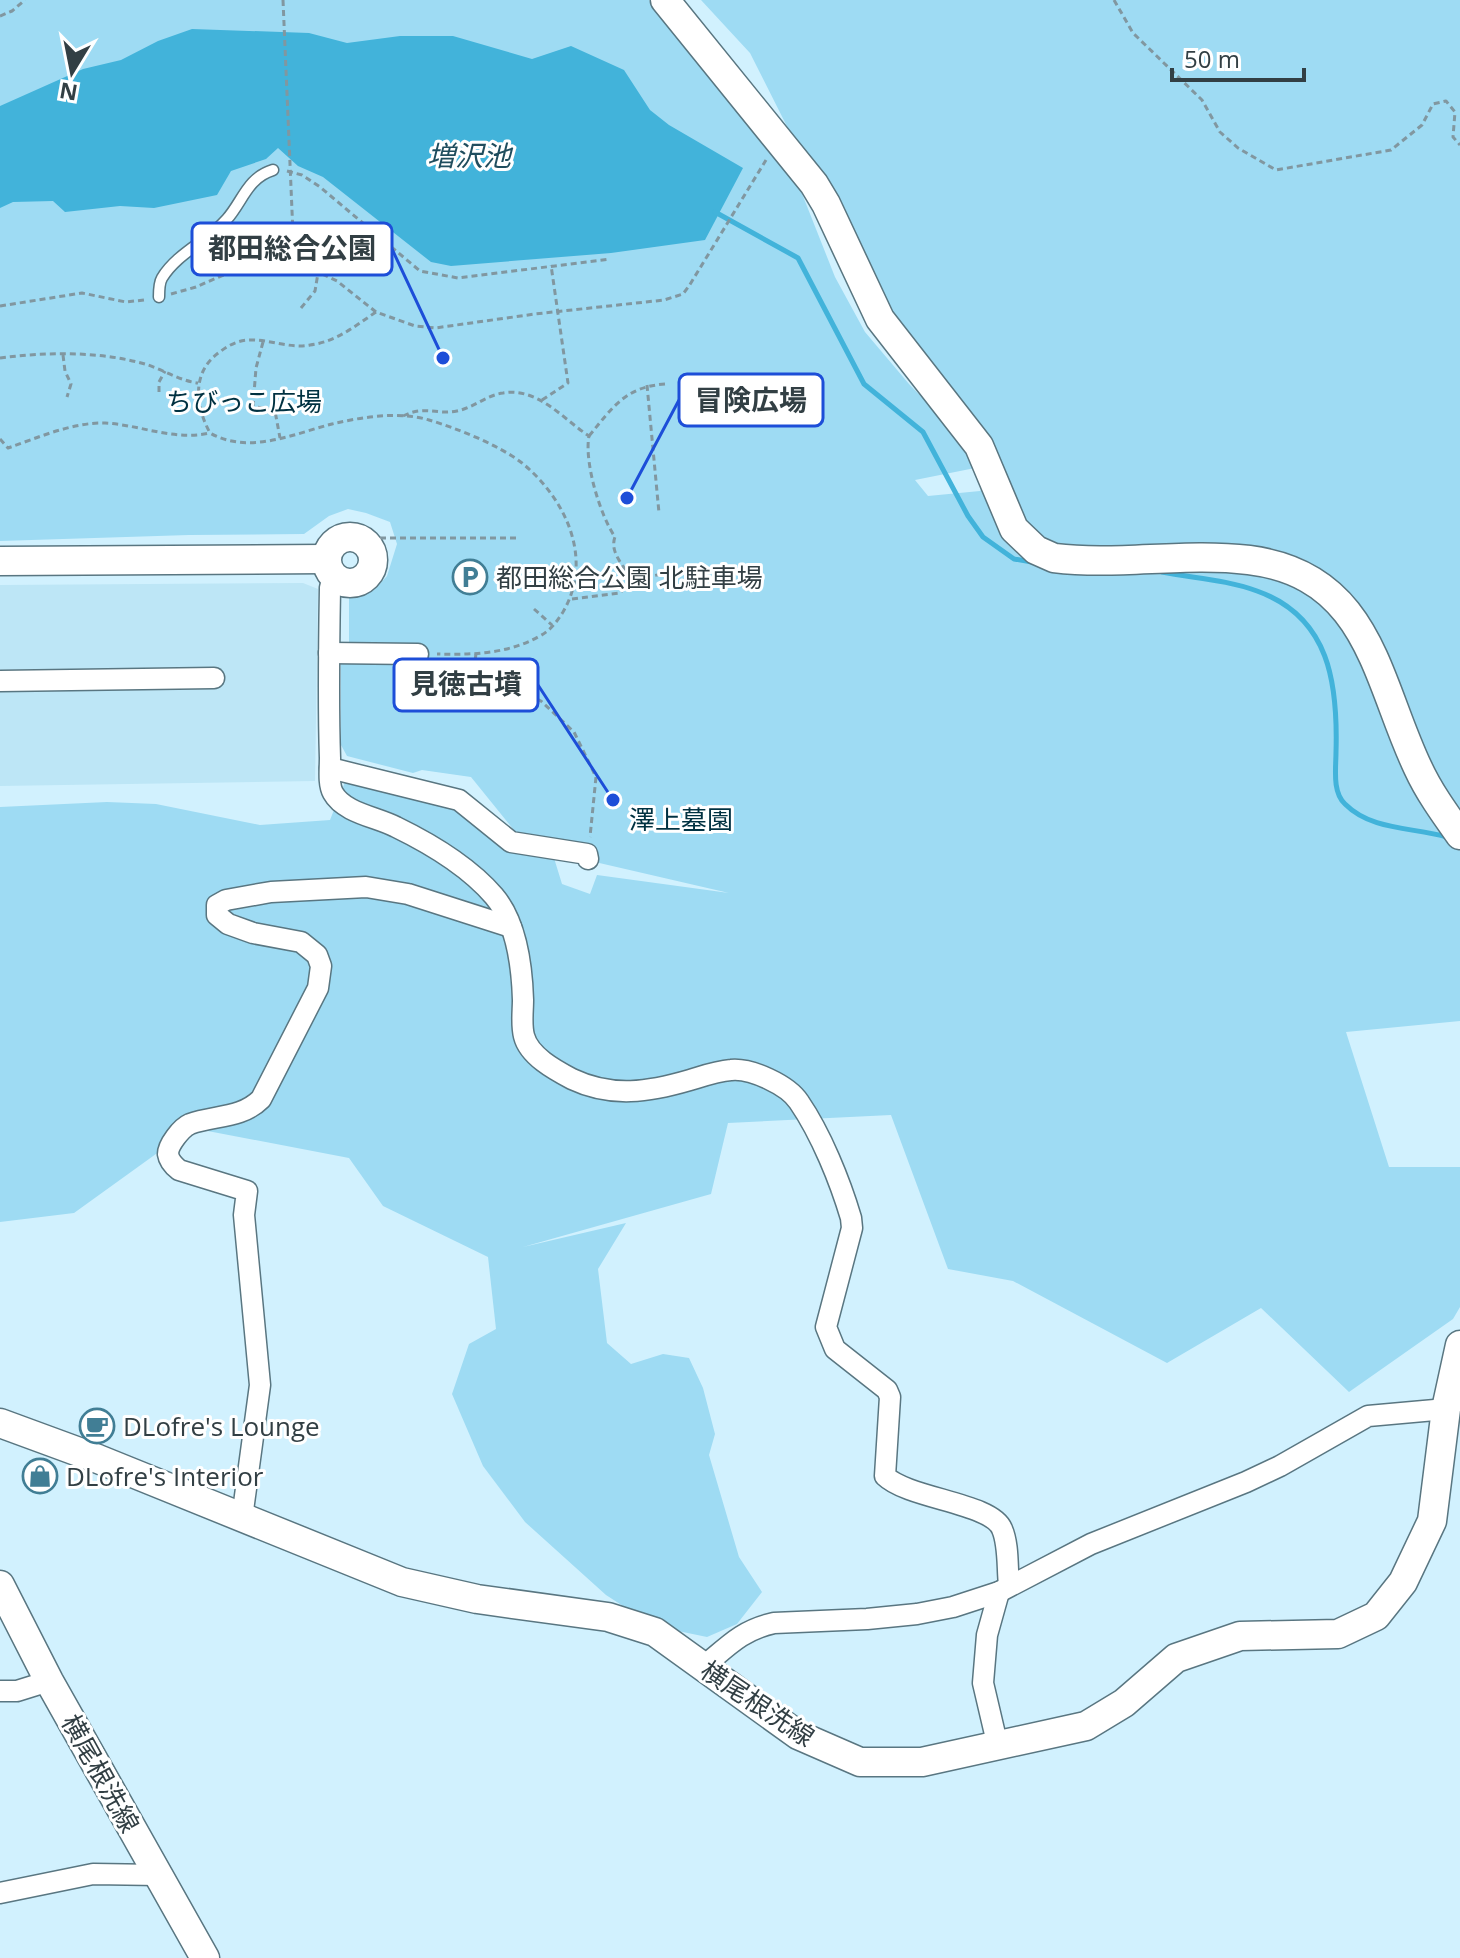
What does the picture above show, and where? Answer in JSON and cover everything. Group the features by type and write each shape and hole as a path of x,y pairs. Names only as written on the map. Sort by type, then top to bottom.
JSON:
{"main road":[{"path":"665,0 821,194 880,319 979,446 1008,519 1020,537 1036,550 1054,558 1228,558 1280,567 1310,581 1337,602 1365,636 1417,767 1460,835"},
{"path":"0,561 329,568"},
{"name":"横尾根洗線","path":"0,1423 98,1459 402,1582 477,1599 608,1617 655,1632 798,1735 860,1762 922,1762 1086,1726 1124,1703 1176,1658 1240,1636 1338,1634 1376,1616 1403,1582 1432,1521 1446,1409 1460,1345"},
{"name":"横尾根洗線","path":"0,1585 49,1681 205,1958"}],"street":[{"path":"329,568 331,788 339,802 417,838 468,872 496,898 511,927 522,970 524,1037 534,1054 562,1073 598,1090 627,1093 659,1089 732,1069 750,1071 798,1099 834,1172 851,1218 852,1228 826,1327 835,1349 887,1390 890,1397 885,1476 906,1490 997,1520 1004,1533 1004,1588 987,1635 983,1683 998,1747"},
{"path":"329,653 414,650"},
{"path":"0,681 214,678"},
{"path":"330,768 459,800 511,842 588,856"},
{"path":"242,1518 260,1385 244,1215 247,1191 179,1170 168,1153 186,1126 243,1112 261,1099 318,988 321,966 317,955 301,942 253,933 228,924 217,915 217,905 226,900 271,892 366,887 408,894 511,927"},
{"path":"703,1667 743,1633 755,1627 774,1623 917,1614 953,1607 1004,1588 1091,1544 1258,1476 1368,1416 1446,1409"},
{"path":"0,1691 17,1691 49,1681"},
{"path":"0,1893 93,1874 159,1875"}],"lane":[{"path":"159,297 160,280 176,262 229,218 242,194 262,173 273,170"}],"path":[{"path":"0,16 25,0"},
{"path":"283,0 294,264 337,281 376,312 415,326 435,328 664,300 683,294 762,165"},
{"path":"1114,0 1133,33 1202,100 1220,132 1238,148 1276,170 1391,150 1422,125 1433,104 1446,101 1455,112 1453,137 1460,145"},
{"path":"273,170 302,175 320,187 420,271 458,278 610,259"},
{"path":"258,260 259,254 271,244 293,240"},
{"path":"542,400 568,383 551,265"},
{"path":"301,308 315,291 318,272"},
{"path":"210,433 199,405 198,383 209,360 226,347 242,341 309,346 344,333 376,312"},
{"path":"263,342 256,368 253,406 275,411 280,438"},
{"path":"0,358 62,354 108,357 198,383"},
{"path":"62,354 71,384 67,397"},
{"path":"159,392 159,382 165,371"},
{"path":"631,580 613,549 615,537 604,516 587,450 589,436 627,393 647,385 665,384"},
{"path":"647,385 659,513"},
{"path":"401,417 417,409 457,412 503,393 524,394 542,400 589,436"},
{"path":"0,439 8,448 101,423 167,435 210,433 232,443 246,444 353,420 401,417 445,425 498,449 522,463 555,500 573,531 576,566 572,599 554,626 540,636 513,647 476,654 414,650"},
{"path":"380,538 518,538"},
{"path":"572,599 620,593 631,580 673,572"},
{"path":"534,609 554,626"},
{"path":"476,654 471,686 528,695 541,701 574,732 596,777 588,856"}],"shaded area":[{"path":"303,583 318,589 315,781 0,786 0,585"}],"green space":[{"path":"0,0 649,0 797,181 835,277 865,332 909,384 977,454 826,204 750,53 701,0 1460,0 1460,1021 1346,1032 1389,1167 1460,1167 1460,1307 1453,1319 1349,1392 1261,1308 1167,1363 1013,1281 948,1269 891,1115 728,1123 711,1194 523,1247 626,1223 598,1269 607,1343 631,1364 663,1354 689,1358 703,1388 715,1434 709,1455 739,1557 762,1592 737,1624 707,1637 654,1626 606,1595 525,1522 483,1466 452,1394 469,1344 496,1329 488,1257 383,1206 349,1158 192,1128 74,1213 0,1222 0,807 107,802 156,804 260,825 330,820 347,777 454,805 554,858 562,884 590,894 597,875 729,893 595,862 594,847 518,835 471,777 422,770 413,773 347,756 341,745 341,658 349,658 349,594 374,590 387,576 397,544 390,522 348,509 329,516 304,534 0,541","holes":["985,466 990,473 980,491 928,496 915,480"]}],"water":[{"name":"増沢池","path":"192,29 309,33 347,43 400,36 453,36 532,59 571,46 624,70 650,110 669,125 743,168 705,240 611,253 451,266 431,262 323,177 298,166 278,148 266,159 231,171 217,195 154,208 120,206 65,212 53,201 13,202 0,208 0,106 83,69 121,60 158,41"}],"waterway":[{"path":"715,212 798,258 864,384 923,432 968,516 983,537 1014,559 1032,562"},
{"path":"1162,572 1246,587 1281,603 1300,618 1315,635 1331,678 1335,702 1336,780 1341,799 1356,813 1380,824 1447,837"}],"place":[{"name":"都田総合公園","path":"443,358"},
{"name":"冒険広場","path":"627,498"},
{"name":"都田総合公園 北駐車場","path":"470,577"},
{"name":"見徳古墳","path":"613,800"},
{"name":"DLofre's Lounge","path":"97,1426"},
{"name":"DLofre's Interior","path":"40,1476"}],"park label":[{"name":"ちびっこ広場","path":"244,401"},
{"name":"澤上墓園","path":"681,819"}]}
